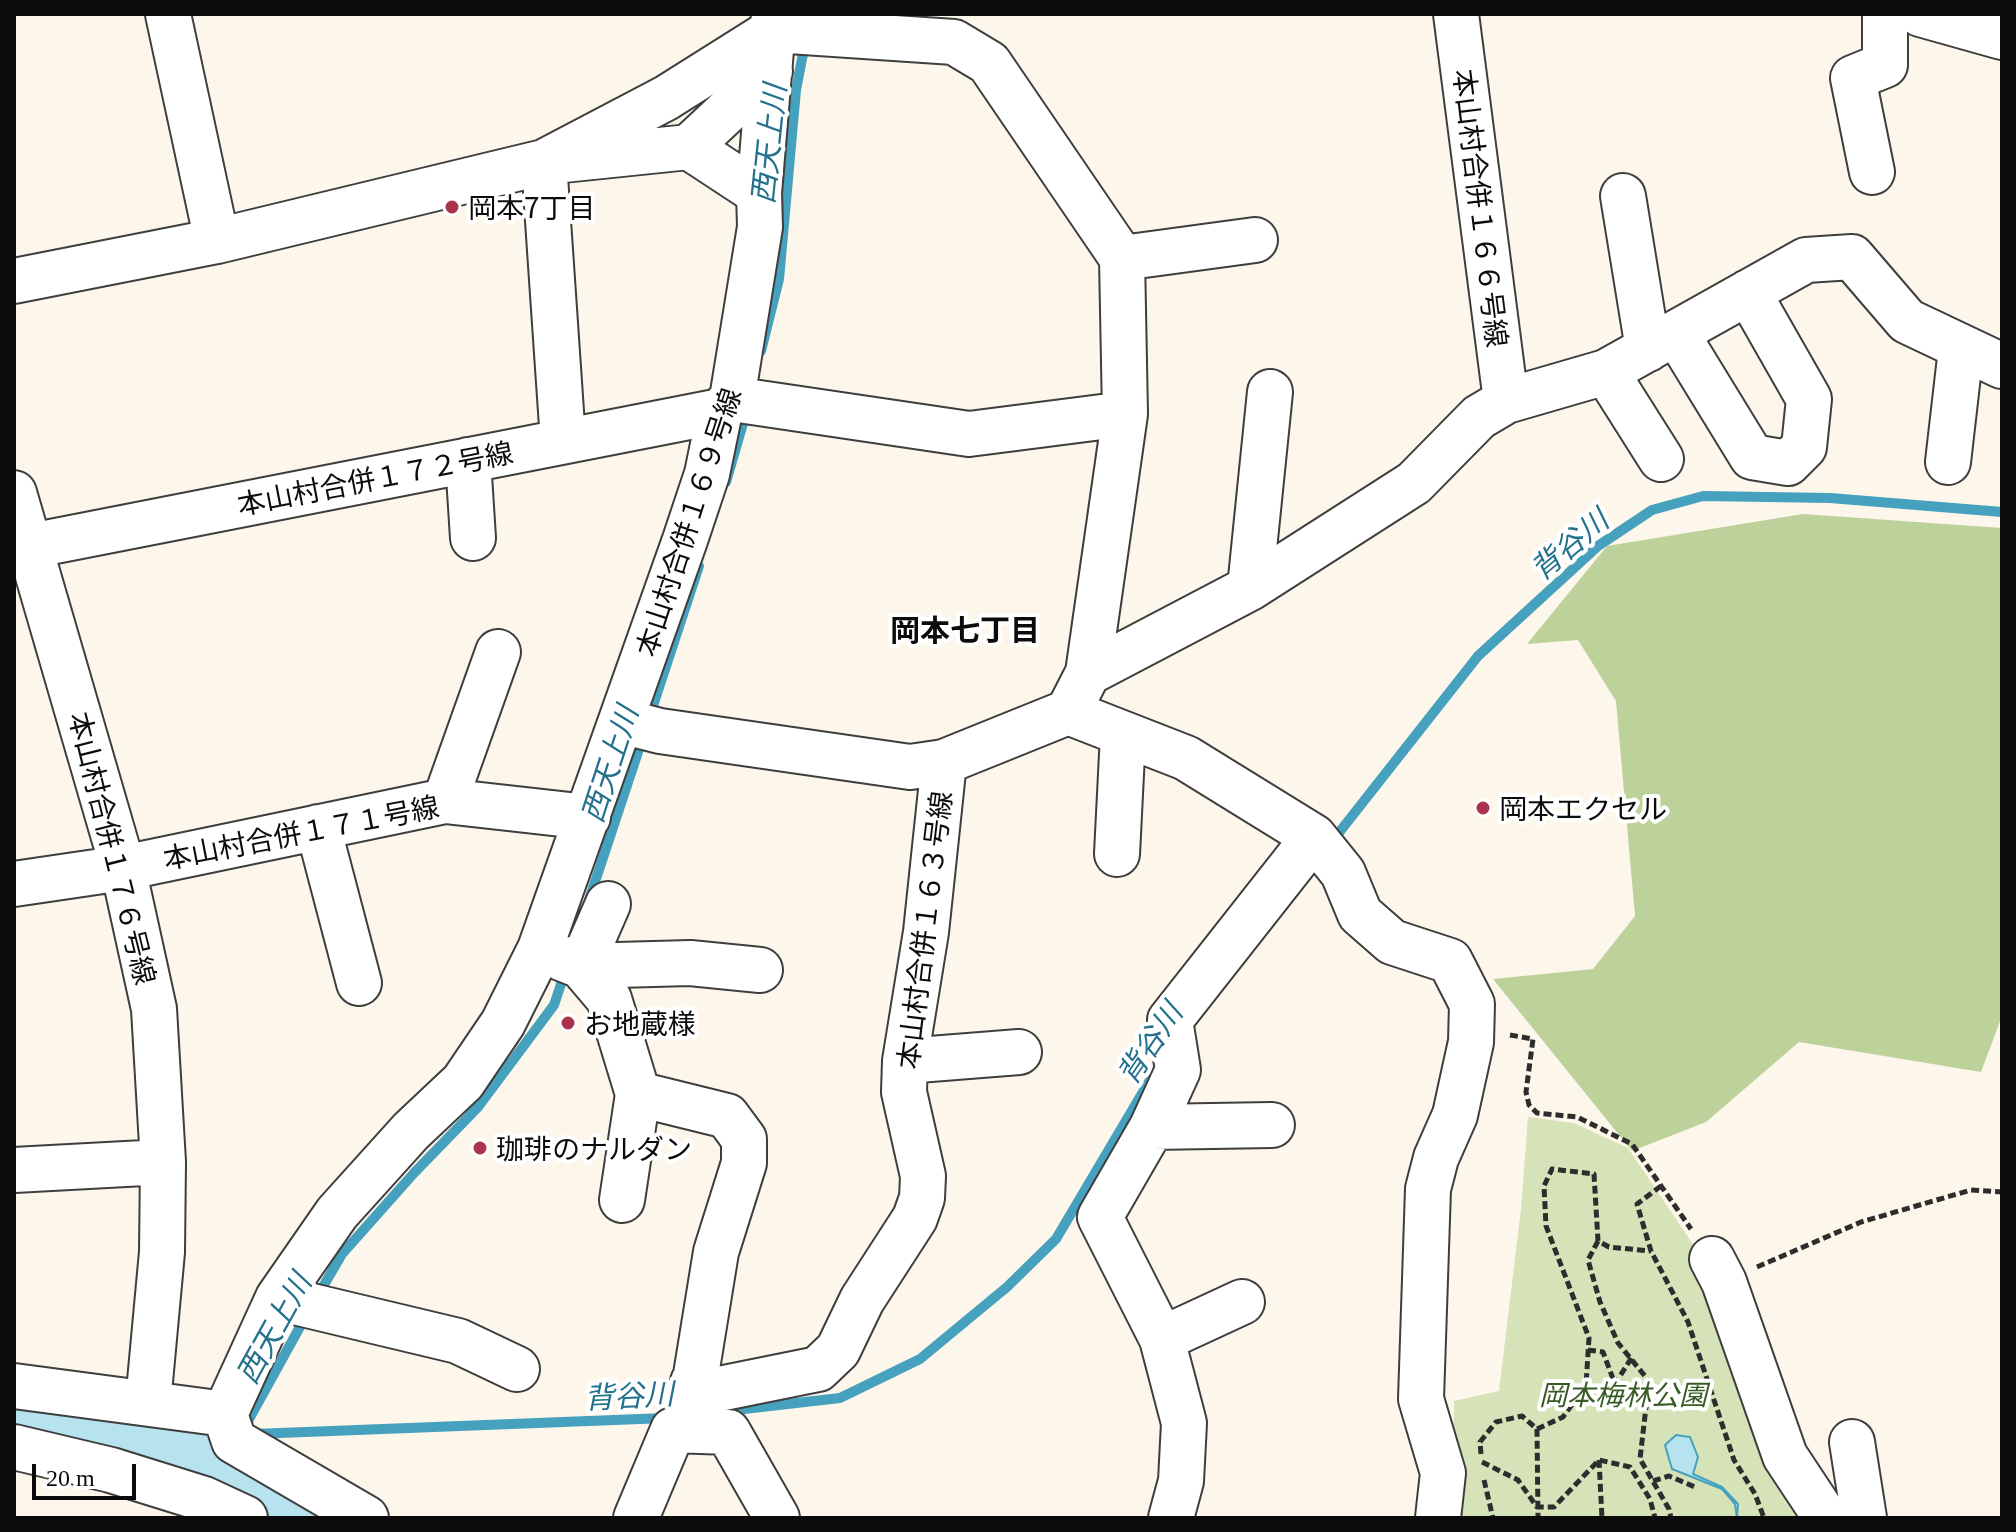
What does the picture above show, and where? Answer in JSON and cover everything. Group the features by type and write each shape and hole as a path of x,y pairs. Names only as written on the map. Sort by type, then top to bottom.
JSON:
{"street":[{"path":"168,14 217,241"},
{"name":"本山村合併１６６号線","path":"1456,14 1506,401"},
{"path":"1872,172 1853,78 1885,65 1885,14"},
{"path":"1920,14 2002,37"},
{"path":"544,162 773,38 817,33 954,42 989,63 1122,258 1125,414 1088,673 1068,712 944,762 910,767 641,726"},
{"path":"689,147 773,38"},
{"name":"本山村合併１６９号線","path":"226,1511 230,1427 278,1298 337,1213 411,1131 463,1082 503,1023 540,949 588,817 641,726 707,474 742,405 760,227 759,193 773,38"},
{"path":"14,281 217,241 544,162 689,147 759,193"},
{"path":"544,162 563,441"},
{"path":"1623,196 1662,341 1752,457 1788,463 1804,447 1809,399 1748,292"},
{"path":"1122,258 1255,240"},
{"path":"1088,673 1250,588 1414,483 1479,417 1506,401 1606,372 1806,260 1852,257 1907,321 2002,366"},
{"path":"1948,462 1961,349"},
{"path":"1606,372 1661,459"},
{"path":"1250,588 1270,392"},
{"name":"本山村合併１７２号線","path":"30,546 742,405 969,434 1125,414"},
{"path":"468,460 473,538"},
{"name":"本山村合併１７６号線","path":"14,493 123,868 154,1009 163,1162 162,1252 148,1403"},
{"path":"445,801 498,652"},
{"path":"1068,712 1186,758 1314,837 1343,873 1360,914 1392,942 1450,961 1472,1004 1471,1042 1455,1115 1436,1158 1428,1189 1421,1399 1443,1473 1438,1518"},
{"path":"1117,854 1123,734"},
{"name":"本山村合併１６３号線","path":"698,1384 719,1389 818,1369 838,1350 862,1300 915,1218 922,1198 923,1176 904,1092 905,1061 926,932 944,762"},
{"name":"本山村合併１７１号線","path":"14,884 123,868 445,801 588,817"},
{"path":"318,827 359,983"},
{"path":"1171,1518 1181,1481 1184,1423 1162,1339 1100,1217 1152,1127 1178,1070 1170,1020 1314,837"},
{"path":"581,966 608,904"},
{"path":"540,949 581,966 690,963 760,970"},
{"path":"581,966 609,999 638,1094 622,1200"},
{"path":"905,1061 1019,1052"},
{"path":"638,1094 727,1116 744,1139 744,1163 716,1252 698,1384 701,1431"},
{"path":"1152,1127 1272,1125"},
{"path":"14,1170 163,1162"},
{"path":"1718,1270 1785,1456 1826,1518"},
{"path":"278,1298 458,1341 517,1369"},
{"path":"1162,1339 1242,1302"},
{"path":"14,1386 148,1403 230,1427 366,1518"},
{"path":"636,1518 673,1430 728,1432 777,1518"},
{"path":"1852,1442 1864,1518"},
{"path":"14,1447 111,1470 226,1511"}],"path":[{"path":"1472,1004 1494,1033 1533,1039 1526,1092 1529,1105 1537,1113 1577,1117 1632,1144 1718,1270 1861,1222 1971,1190 2002,1192"},
{"path":"1537,1429 1563,1417 1586,1385 1589,1338 1546,1226 1544,1186 1552,1169 1594,1174 1598,1241 1588,1260 1600,1302 1618,1343 1649,1381 1640,1459 1671,1518"},
{"path":"1661,1186 1637,1204 1651,1251 1688,1322 1734,1460 1755,1494 1764,1518"},
{"path":"1598,1241 1609,1247 1651,1251"},
{"path":"1588,1350 1603,1352 1615,1384 1632,1357"},
{"path":"1493,1518 1480,1442 1496,1422 1522,1416 1537,1429 1538,1518"},
{"path":"1537,1507 1554,1507 1599,1460"},
{"path":"1599,1460 1602,1518"},
{"path":"1599,1460 1630,1467 1650,1499 1655,1518"},
{"path":"1482,1462 1518,1480 1537,1507"},
{"path":"1653,1481 1669,1476 1695,1487"}],"green space":[{"path":"1803,514 2002,528 2002,1016 1981,1072 1799,1042 1706,1122 1632,1151 1493,979 1593,969 1635,916 1616,701 1578,640 1527,644 1607,546"},
{"name":"岡本梅林公園","path":"1528,1117 1574,1123 1628,1148 1705,1262 1811,1518 1452,1518 1454,1401 1499,1391 1521,1209"}],"water":[{"path":"1676,1435 1690,1437 1698,1457 1693,1474 1722,1487 1738,1504 1737,1518 1735,1504 1722,1489 1672,1469 1665,1445"}],"waterway":[{"name":"西天上川","path":"761,351 779,279 796,90 805,43"},
{"name":"西天上川","path":"726,482 746,413"},
{"name":"背谷川","path":"1330,844 1478,656 1598,546 1652,510 1703,496 1830,498 2002,512"},
{"name":"西天上川","path":"649,718 699,566"},
{"name":"西天上川","path":"589,900 643,737"},
{"name":"西天上川","path":"317,1297 342,1254 478,1107 554,1005 565,972"},
{"name":"背谷川","path":"718,1412 840,1398 920,1359 1007,1287 1056,1239 1153,1075"},
{"name":"西天上川","path":"243,1430 307,1314"},
{"path":"14,1417 52,1422 179,1453 208,1464 298,1518"},
{"name":"背谷川","path":"254,1434 666,1418"},
{"name":"背谷川","path":"179,1453 207,1445"}],"place":[{"name":"岡本7丁目","path":"452,207"},
{"name":"岡本エクセル","path":"1483,808"},
{"name":"お地蔵様","path":"568,1023"},
{"name":"珈琲のナルダン","path":"480,1148"}],"district":[{"name":"岡本七丁目","path":"965,630"}]}
